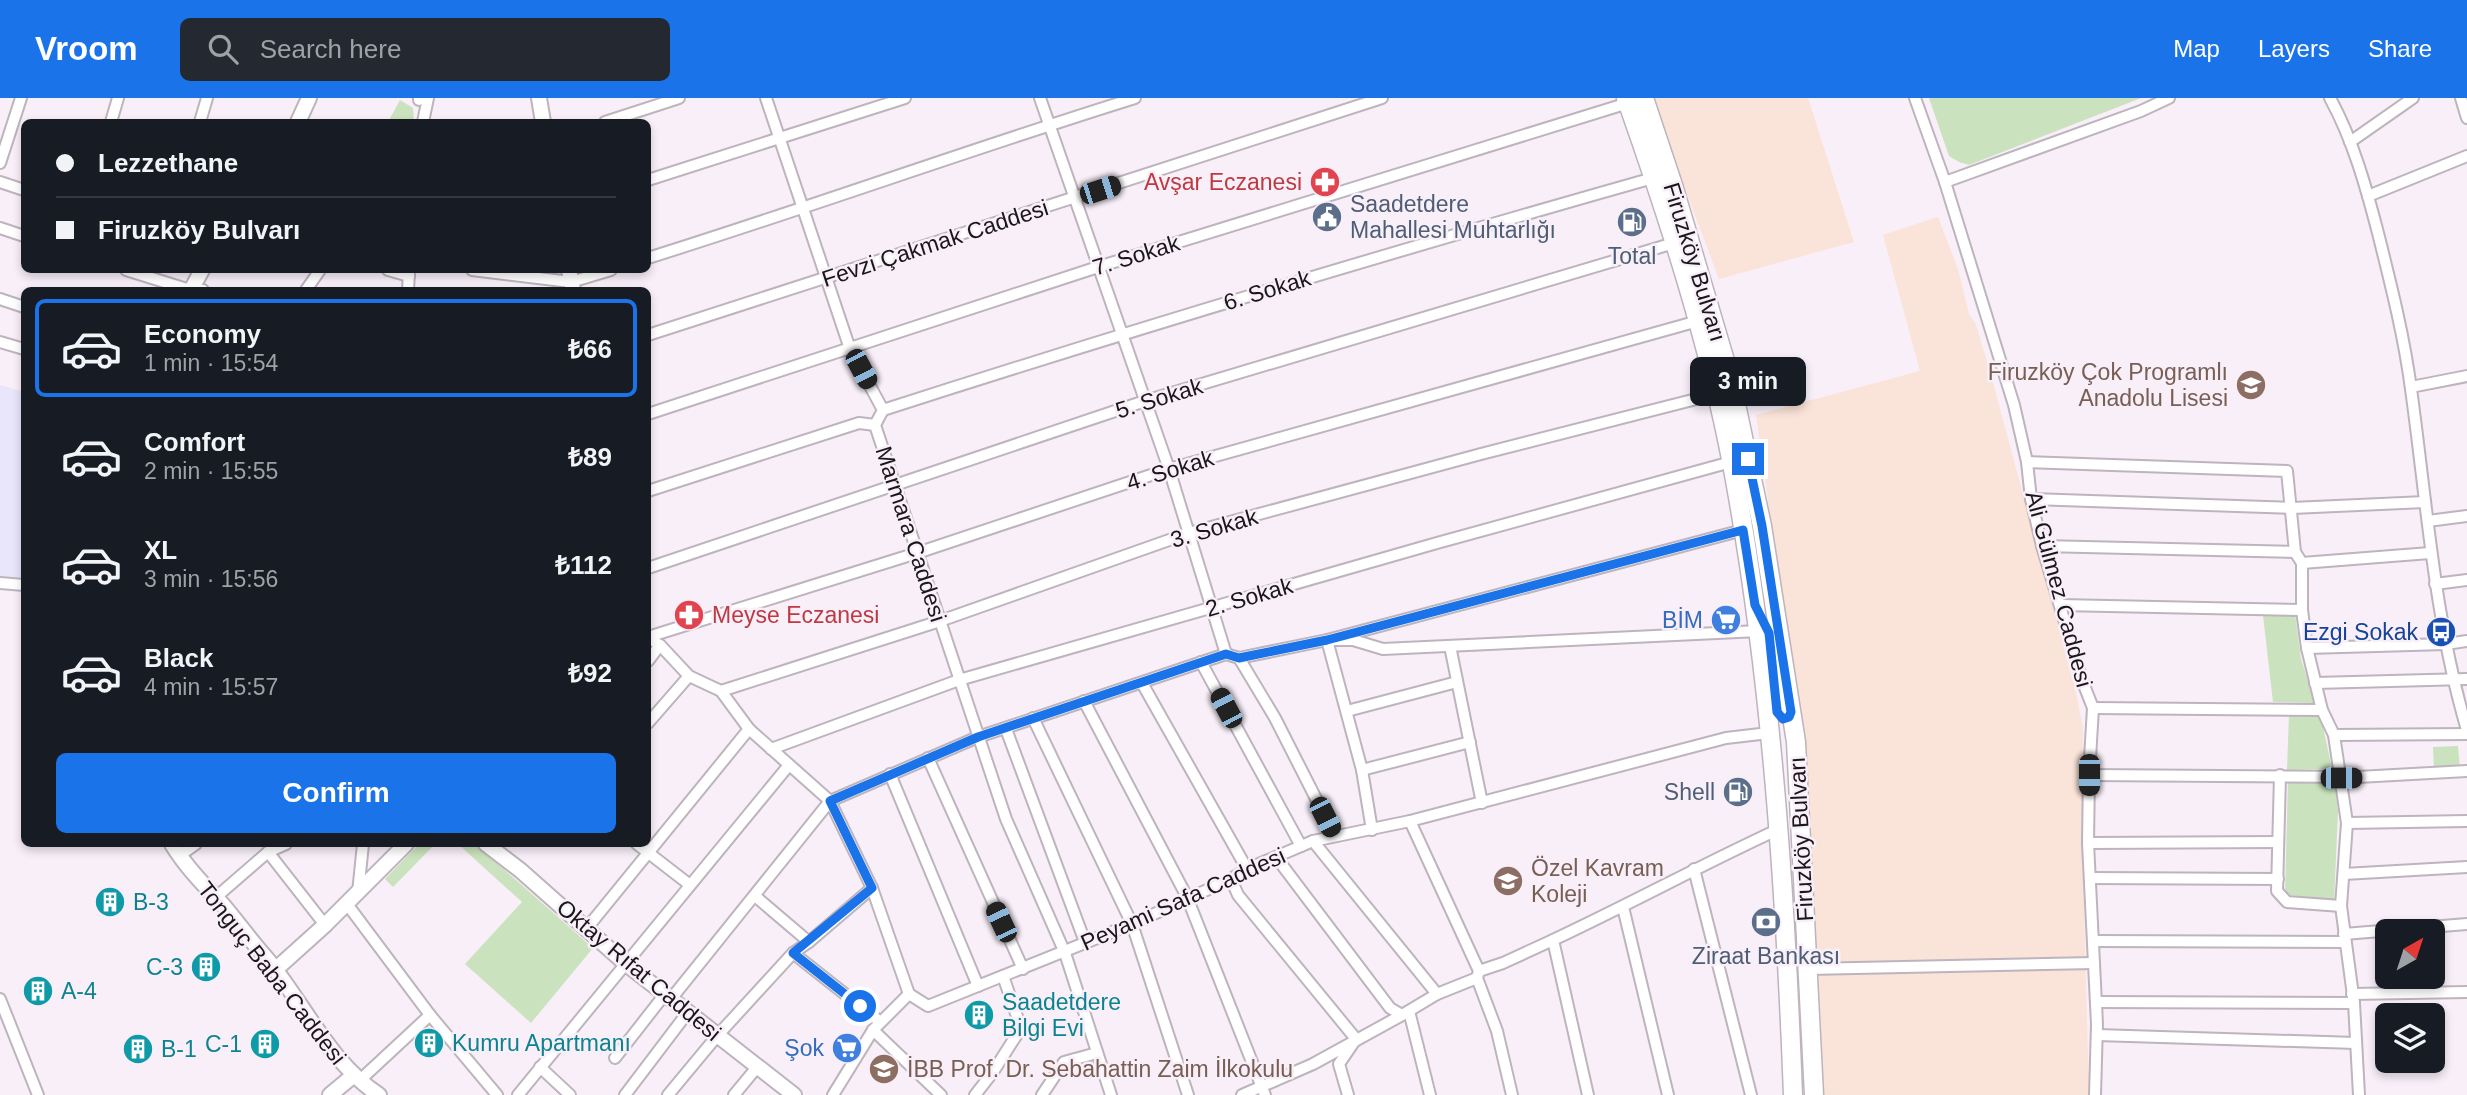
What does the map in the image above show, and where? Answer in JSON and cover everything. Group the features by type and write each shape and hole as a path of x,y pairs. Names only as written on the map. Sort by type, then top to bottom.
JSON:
{"main road":[{"path":"1632,100 1653,178 1698,321 1716,394 1731,462 1755,605 1769,633 1777,712 1783,719 1789,717 1791,712"},
{"name":"Firuzköy Bulvarı","path":"1632,100 1673,185 1731,381 1762,526 1796,742 1814,1095"},
{"name":"Firuzköy Bulvarı","path":"1755,605 1769,733 1788,968 1793,1095"},
{"path":"1769,733 1786,744 1795,808 1800,818"}],"street":[{"path":"0,163 21,98"},
{"path":"112,119 118,98"},
{"path":"201,119 207,98"},
{"path":"299,119 309,98"},
{"path":"539,98 542,119"},
{"path":"614,119 679,98"},
{"path":"766,98 850,349 883,410"},
{"path":"651,179 905,98"},
{"path":"1040,98 1169,468 1226,654"},
{"path":"651,257 1135,98"},
{"name":"Fevzi Çakmak Caddesi","path":"651,334 1382,98"},
{"name":"Ali Gülmez Caddesi","path":"1915,98 1945,182 2014,405 2042,546 2081,680 2093,708 2088,843 2096,1002 2095,1095"},
{"path":"1945,182 2169,98"},
{"path":"2330,98 2343,121 2368,196 2396,303 2411,387 2435,584 2453,681 2467,732 2334,735"},
{"path":"2350,142 2413,98"},
{"path":"2461,98 2467,118"},
{"path":"421,99 424,119"},
{"name":"7. Sokak","path":"651,413 1098,267 1632,100"},
{"path":"2368,196 2467,156"},
{"name":"6. Sokak","path":"883,410 1396,250 1653,178"},
{"path":"0,182 21,189"},
{"path":"0,228 21,235"},
{"name":"5. Sokak","path":"651,567 1145,401 1674,243"},
{"path":"136,273 181,287"},
{"path":"499,273 571,281 600,273"},
{"path":"0,299 21,306"},
{"name":"4. Sokak","path":"651,637 917,553 1169,468 1698,321"},
{"path":"0,342 21,348"},
{"path":"2411,387 2467,376"},
{"name":"3. Sokak","path":"721,691 940,621 1189,533 1716,394"},
{"name":"Marmara Caddesi","path":"883,410 875,425 959,680 1006,819 1065,953 1111,1095"},
{"path":"651,490 859,423 875,425"},
{"path":"2026,461 2287,471 2295,552 2302,563 2302,610 2307,648 2322,710 2334,735 2347,823 2341,906 2353,999 2359,1095"},
{"name":"2. Sokak","path":"771,748 959,680 1731,462"},
{"path":"2031,499 2292,508 2425,502"},
{"path":"2428,521 2467,516"},
{"path":"615,1058 755,896 830,801 978,737 1226,654 1239,658 1327,640 1743,530"},
{"path":"2042,546 2295,552"},
{"path":"2302,563 2430,553"},
{"path":"2435,584 2467,580"},
{"path":"0,583 21,585"},
{"path":"2060,605 2302,610"},
{"path":"1327,640 1353,640 1383,649 1759,631"},
{"path":"651,640 660,645 689,676 721,691 749,729 830,801 872,888 909,995 876,1026 833,1095"},
{"path":"1327,640 1362,770 1372,830"},
{"path":"2307,648 2446,644 2467,640"},
{"path":"651,657 660,645"},
{"path":"1450,646 1482,803"},
{"path":"1239,658 1275,718 1335,836"},
{"path":"1201,662 1301,846"},
{"path":"651,720 689,676"},
{"path":"2315,683 2467,679"},
{"path":"1347,711 1457,682"},
{"path":"1142,683 1247,869"},
{"path":"1084,701 1187,897 1263,1090"},
{"path":"2093,708 2322,710"},
{"path":"1033,718 1132,924 1188,1095"},
{"path":"587,928 749,729"},
{"path":"1006,729 1085,942"},
{"name":"Peyami Safa Caddesi","path":"909,995 928,1006 1065,953 1313,841 1410,821 1726,738 1769,733"},
{"path":"1751,737 1761,744 1771,757"},
{"path":"1362,770 1470,742"},
{"path":"928,758 1023,969"},
{"path":"518,1095 789,765"},
{"path":"2089,775 2280,775 2341,778 2467,771"},
{"path":"890,774 978,986"},
{"path":"2280,775 2277,891 2287,902 2341,906"},
{"path":"1410,821 1478,975 1497,1031 1512,1095"},
{"path":"2347,823 2467,821"},
{"path":"1242,1095 1263,1090 1437,995 1777,830"},
{"path":"1313,841 1437,995"},
{"path":"2088,843 2278,842"},
{"path":"215,898 268,852 279,847"},
{"path":"358,894 363,847"},
{"path":"275,970 358,894 403,847"},
{"name":"Oktay Rıfat Caddesi","path":"496,847 625,963 793,1095"},
{"path":"641,847 690,885"},
{"name":"Tonguç Baba Caddesi","path":"175,850 275,970 356,1078 379,1095"},
{"path":"268,852 325,925"},
{"path":"1276,857 1390,1008 1405,1013"},
{"path":"2344,874 2467,867"},
{"path":"1694,869 1751,1095"},
{"path":"2090,878 2278,878"},
{"path":"1231,879 1238,895 1356,1039"},
{"path":"668,1095 793,953 872,888"},
{"path":"755,896 809,942"},
{"path":"347,904 430,1014 497,1095"},
{"path":"1623,907 1668,1095"},
{"path":"2093,941 2345,938 2467,924"},
{"path":"1553,940 1588,1095"},
{"path":"793,953 876,1026 940,1095"},
{"path":"1808,969 2094,964"},
{"path":"975,1095 1021,1028 1003,976"},
{"path":"2096,1002 2353,999 2467,992"},
{"path":"0,999 38,1095"},
{"path":"625,1095 688,1012"},
{"path":"1405,1013 1430,1095"},
{"path":"330,1095 356,1078 430,1014"},
{"path":"2096,1035 2356,1043"},
{"path":"1348,1095 1339,1064 1356,1039"},
{"path":"1042,1095 1064,1062 1097,1052"},
{"path":"734,1095 758,1066"},
{"path":"540,1067 570,1095"}],"shaded area":[{"path":"1651,98 1808,98 1854,242 1719,279"},
{"path":"1938,217 1958,269 1969,314 1976,325 1991,375 2077,697 2083,729 2082,831 2089,1095 1823,1095 1804,754 1756,415 1920,371 1883,235"},
{"path":"0,385 21,391 21,583 0,580"}],"green space":[{"path":"1929,98 2141,98 1969,165 1949,156"},
{"path":"400,100 413,108 414,119 390,119"},
{"path":"2295,614 2301,659 2315,703 2273,702 2263,615"},
{"path":"2289,714 2316,715 2321,718 2331,764 2329,769 2287,770"},
{"path":"2458,746 2460,769 2434,770 2433,747"},
{"path":"2288,780 2334,781 2338,811 2334,902 2285,894"},
{"path":"416,847 432,847 393,887 385,879"},
{"path":"461,847 478,847 593,948 531,1023 465,964 522,902"}],"place":[{"name":"Avşar Eczanesi","path":"1325,182"},
{"name":"Saadetdere Mahallesi Muhtarlığı","path":"1327,217"},
{"name":"Total","path":"1632,222"},
{"name":"Firuzköy Çok Programlı Anadolu Lisesi","path":"2251,385"},
{"name":"Meyse Eczanesi","path":"689,615"},
{"name":"BİM","path":"1726,620"},
{"name":"Ezgi Sokak","path":"2441,632"},
{"name":"Shell","path":"1738,792"},
{"name":"Özel Kavram Koleji","path":"1508,881"},
{"name":"B-3","path":"110,902"},
{"name":"Ziraat Bankası","path":"1766,922"},
{"name":"C-3","path":"206,967"},
{"name":"A-4","path":"38,991"},
{"name":"Saadetdere Bilgi Evi","path":"979,1015"},
{"name":"Kumru Apartmanı","path":"429,1043"},
{"name":"C-1","path":"265,1044"},
{"name":"Şok","path":"847,1048"},
{"name":"B-1","path":"138,1049"},
{"name":"İBB Prof. Dr. Sebahattin Zaim İlkokulu","path":"884,1069"}],"route":[{"path":"860,1006 793,953 872,888 830,801 978,737 1226,654 1239,658 1327,640 1743,530 1755,605 1769,633 1777,712 1779,717 1786,719 1791,712 1779,627 1748,459"}]}
